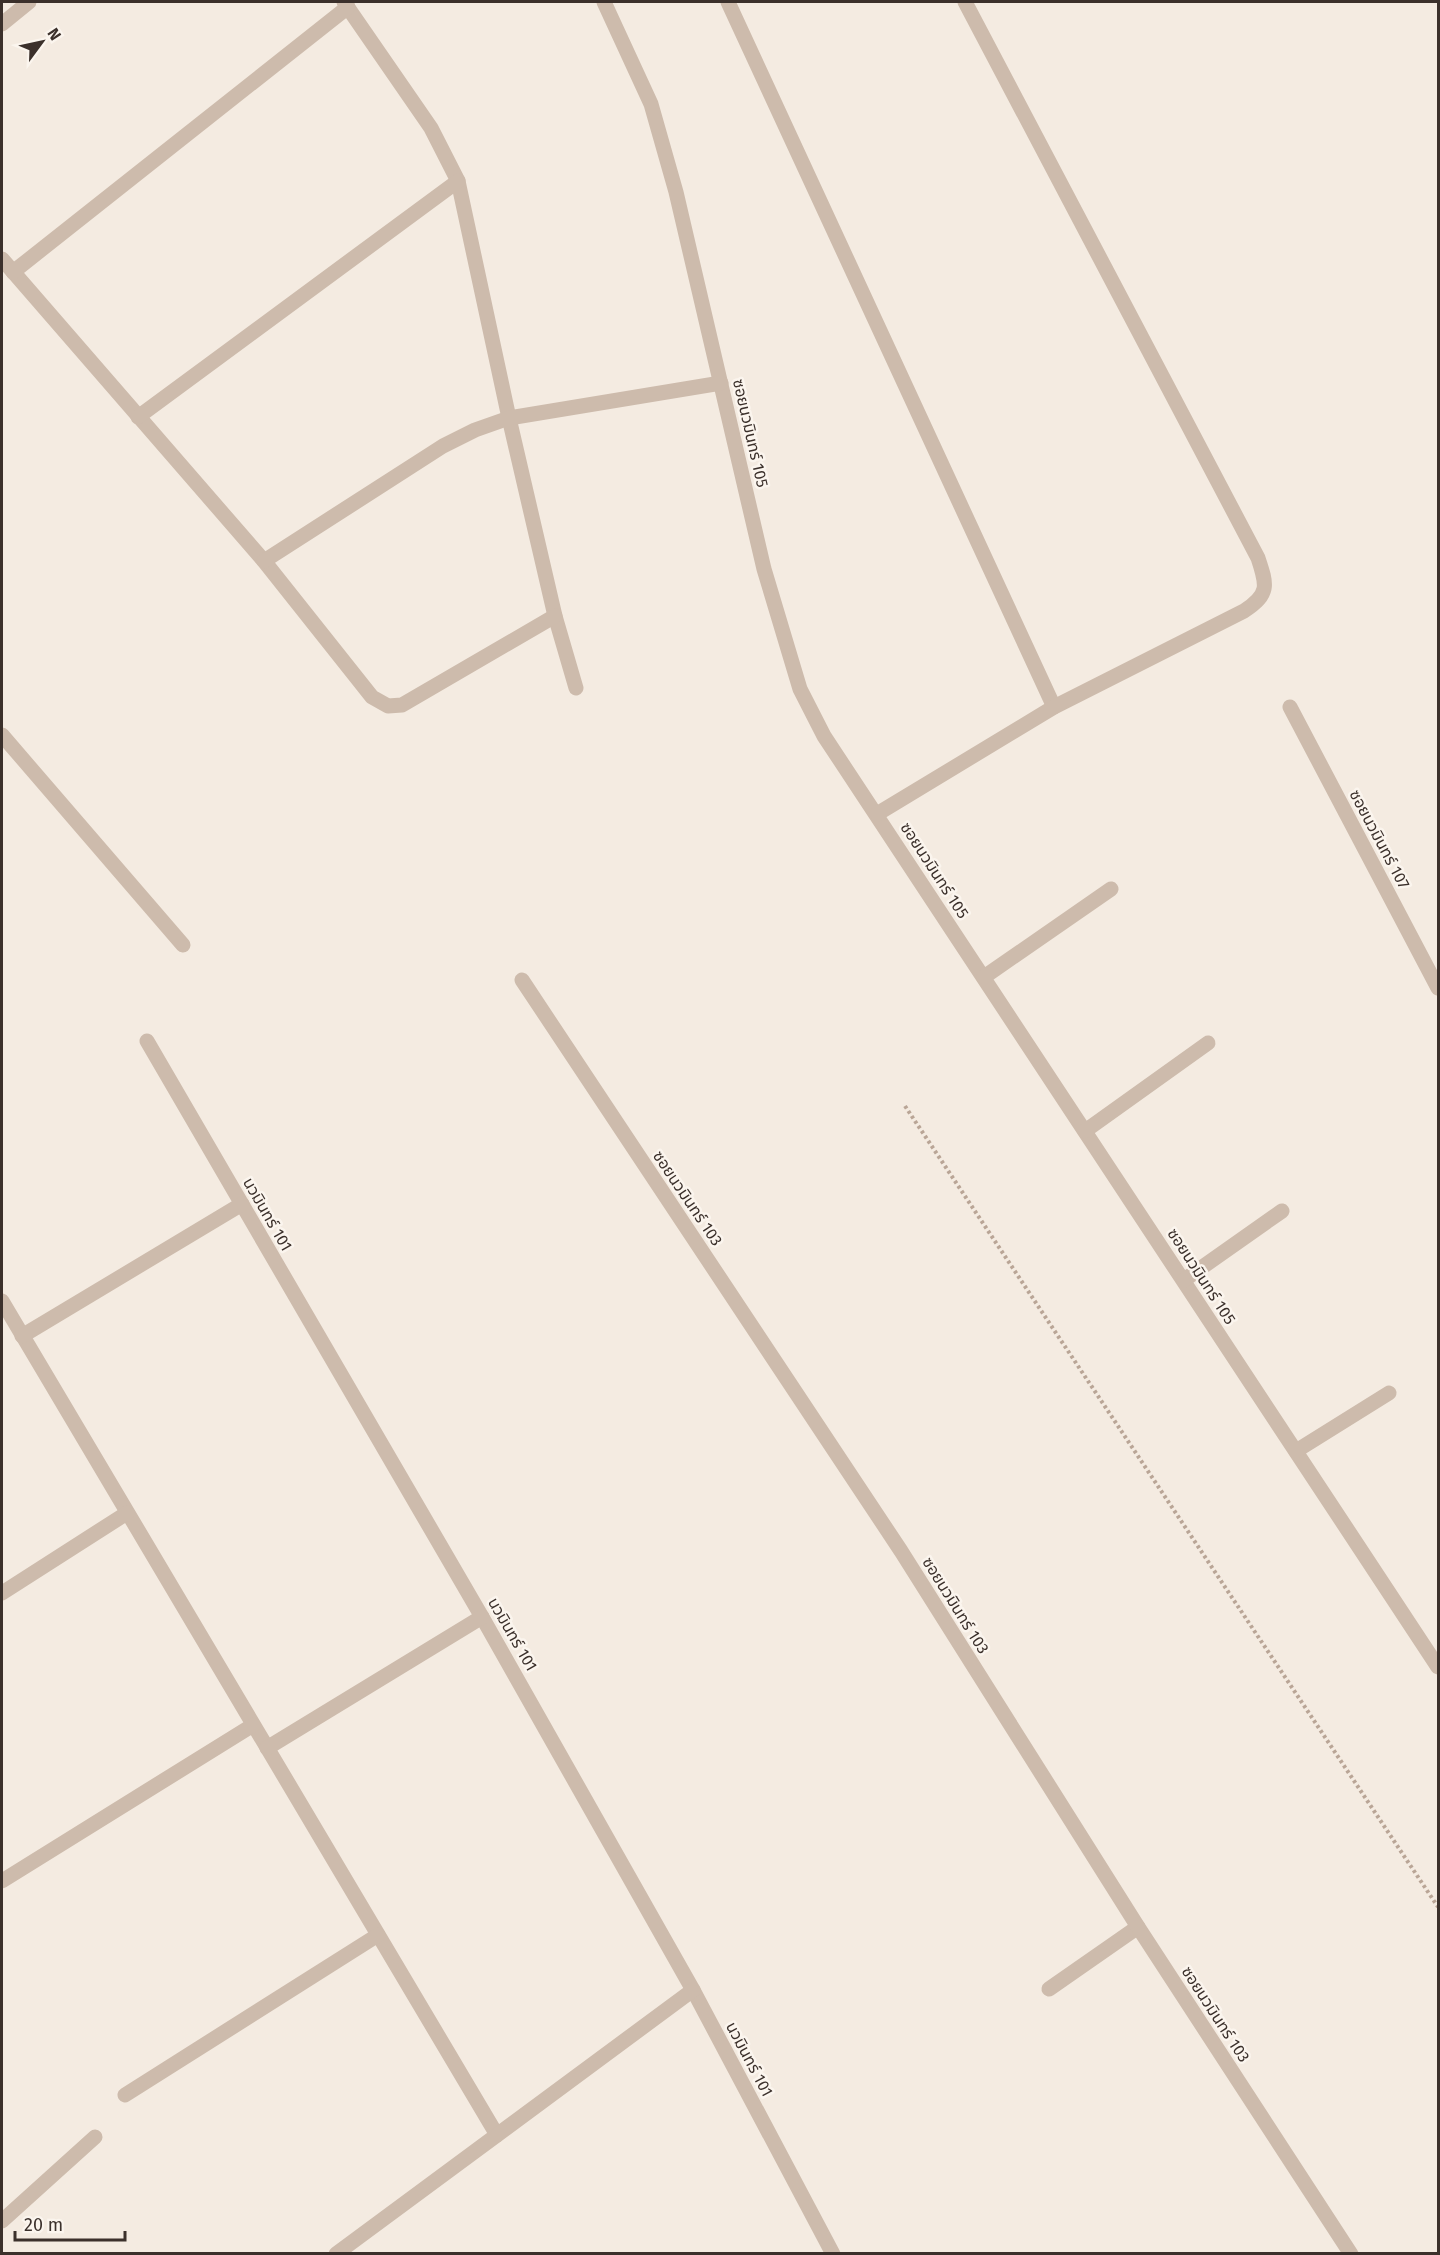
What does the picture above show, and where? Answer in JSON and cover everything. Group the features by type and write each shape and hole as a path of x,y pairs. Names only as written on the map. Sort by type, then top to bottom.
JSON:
{"street":[{"path":"2,24 29,2"},
{"name":"ซอยนวมินทร์ 105","path":"604,2 651,104 676,192 764,569 800,688 825,736 1438,1667"},
{"path":"728,2 1054,707"},
{"path":"877,814 1054,707 1244,611 1261,598 1265,590 1258,558 965,2"},
{"path":"13,272 346,4 432,128 458,181 509,418 555,616 576,688"},
{"path":"138,417 458,181"},
{"path":"2,259 264,561 372,697 388,706 402,705 555,616"},
{"path":"264,561 443,446 475,430 509,418 721,383"},
{"name":"ซอยนวมินทร์ 107","path":"1290,707 1438,988"},
{"path":"2,735 183,945"},
{"path":"984,977 1111,889"},
{"name":"ซอยนวมินทร์ 103","path":"522,981 901,1551 1138,1928 1351,2253"},
{"name":"นวมินทร์ 101","path":"147,1041 482,1617 693,1990 832,2253"},
{"path":"1085,1131 1208,1043"},
{"path":"22,1336 242,1204"},
{"path":"1184,1280 1282,1211"},
{"path":"2,1301 497,2135"},
{"path":"1296,1451 1389,1394"},
{"path":"2,1593 127,1513"},
{"path":"267,1748 482,1617"},
{"path":"2,1881 253,1725"},
{"path":"1049,1989 1138,1928"},
{"path":"124,2095 378,1935"},
{"path":"336,2253 693,1990"},
{"path":"2,2222 95,2137"}],"path":[{"path":"905,1106 1438,1907"}]}
